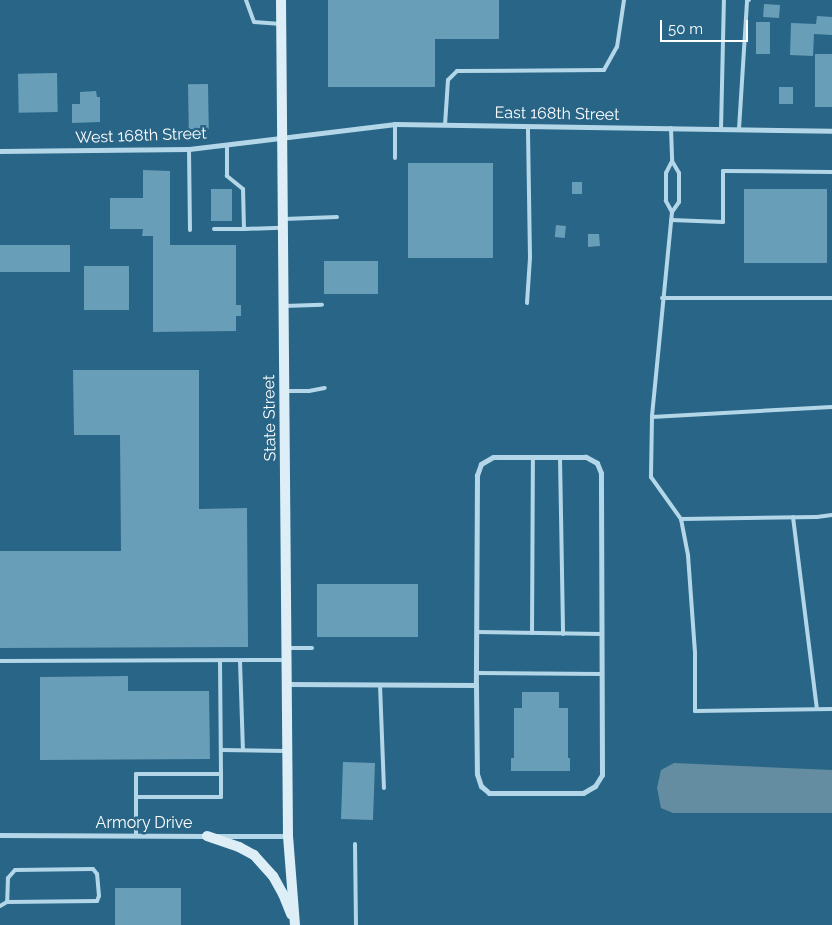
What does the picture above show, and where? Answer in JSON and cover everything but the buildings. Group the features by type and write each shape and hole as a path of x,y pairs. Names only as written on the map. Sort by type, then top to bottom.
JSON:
{"street":[{"name":"State Street","path":"281,0 288,836 295,925"},
{"name":"East 168th Street","path":"282,137 395,124 832,131"},
{"name":"West 168th Street","path":"0,151 189,149 282,137"},
{"path":"493,457 560,457 586,457 597,463 601,473 602,775 595,786 583,792 489,793 481,786 477,774 477,475 481,464 493,457"},
{"path":"287,684 476,685"},
{"name":"Armory Drive","path":"0,835 288,836"},
{"path":"207,836 240,847 254,855 273,876 283,894 295,925"}],"lane":[{"path":"246,0 254,22 281,24"},
{"path":"445,125 448,80 457,71 604,70 617,47 624,0"},
{"path":"720,129 724,0"},
{"path":"739,129 746,10 749,0"},
{"path":"395,124 396,158"},
{"path":"527,303 530,258 528,127"},
{"path":"671,128 672,161 678,173 678,202 672,212 662,298 652,417 651,477 681,519 688,555 694,643 695,711 832,709"},
{"path":"227,145 227,176 242,189 244,229"},
{"path":"189,149 190,230"},
{"path":"672,161 666,173 666,201 672,212"},
{"path":"671,220 723,222 723,171 832,172"},
{"path":"214,229 244,229 337,217"},
{"path":"662,298 832,298"},
{"path":"284,306 322,305"},
{"path":"284,391 309,391 325,388"},
{"path":"652,417 832,407"},
{"path":"532,633 534,457"},
{"path":"560,457 563,634"},
{"path":"681,519 793,518 832,515"},
{"path":"793,518 817,709"},
{"path":"477,632 602,634"},
{"path":"287,648 312,648"},
{"path":"0,661 287,660"},
{"path":"136,797 221,797 220,661"},
{"path":"240,661 243,750"},
{"path":"476,673 602,674"},
{"path":"380,685 384,788"},
{"path":"221,750 288,750"},
{"path":"136,835 136,774 221,774"},
{"path":"355,844 356,925"},
{"path":"0,906 7,902 97,900 100,896 97,874 93,869 15,870 8,878 7,902"}],"water":[{"path":"674,763 832,770 832,813 673,813 661,808 657,788 661,770"}]}
